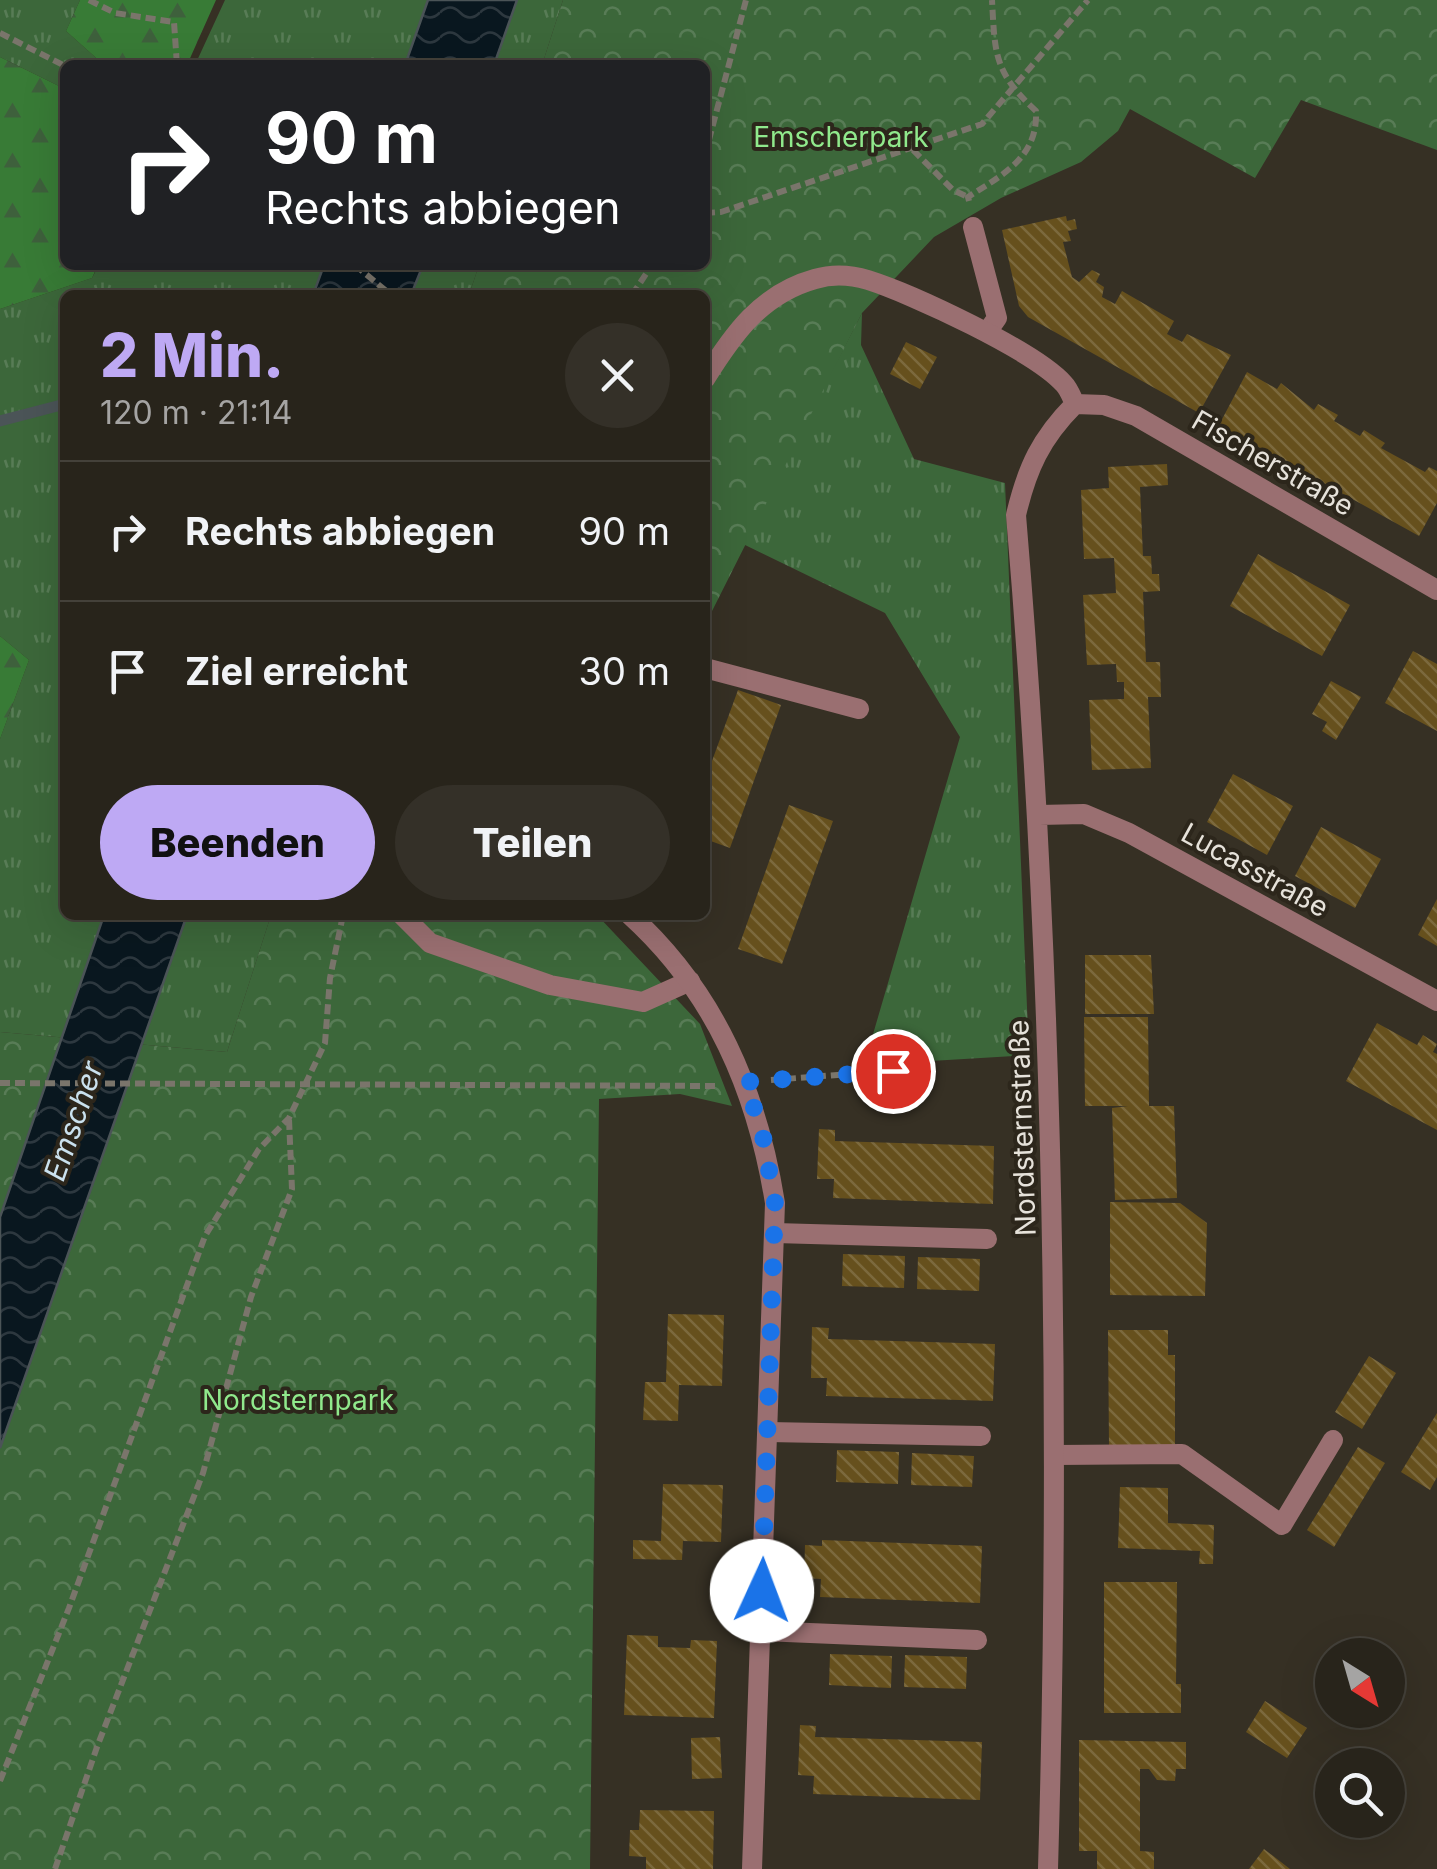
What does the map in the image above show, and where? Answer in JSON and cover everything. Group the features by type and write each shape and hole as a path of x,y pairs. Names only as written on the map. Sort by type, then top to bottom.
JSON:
{"street":[{"path":"973,226 997,318 987,332"},
{"path":"710,372 749,316 772,298 818,278 843,276 868,280 987,332 1064,384 1075,404"},
{"name":"Fischerstraße","path":"1075,404 1104,405 1136,416 1437,590"},
{"name":"Nordsternstraße","path":"1048,1869 1056,1454 1054,1250 1039,815 1016,515 1026,472 1046,434 1075,404"},
{"path":"710,669 859,709"},
{"name":"Lucasstraße","path":"1039,815 1084,814 1129,834 1437,1001"},
{"path":"407,920 430,943 550,985 643,1002 690,981"},
{"path":"635,920 690,981 722,1031 746,1085 770,1172 775,1233 752,1869"},
{"path":"775,1233 987,1239"},
{"path":"768,1432 981,1436"},
{"path":"1056,1454 1182,1454 1282,1526 1333,1440"},
{"path":"761,1631 977,1640"}],"path":[{"path":"89,0 115,12 174,22 177,60"},
{"path":"710,136 746,0"},
{"path":"968,196 1025,156 1037,133 1036,111 1014,90 996,62 992,0"},
{"path":"710,213 913,150 982,124 1088,0"},
{"path":"0,34 60,64"},
{"path":"913,150 953,190 968,196"},
{"path":"968,196 973,226"},
{"path":"361,270 385,290"},
{"path":"0,1781 74,1592 204,1236 259,1149 289,1118 324,1043 330,978 342,920"},
{"path":"0,1083 428,1088 746,1085 930,1068"},
{"path":"56,1869 96,1747 202,1474 251,1297 292,1188 289,1118"}],"green space":[{"path":"0,0 80,0 66,31 98,60 60,60 60,87 0,57"},
{"path":"80,0 216,0 189,60 98,60 66,31"},
{"path":"225,0 563,0 544,60 197,60"},
{"name":"Emscherpark","path":"563,0 1437,0 1437,150 1301,100 1255,178 1130,109 1118,131 1081,162 1001,198 934,237 862,313 710,615 710,290 471,290 477,270 710,270 710,60 544,60"},
{"path":"0,57 60,87 60,270 96,270 92,278 0,309"},
{"path":"96,270 477,270 471,290 60,290 60,920 269,920 227,1052 0,1032 0,739 29,660 0,636 0,309 92,278"},
{"path":"862,313 861,345 914,459 1005,483 1029,1055 864,1065 960,737 885,613 743,544"},
{"path":"0,636 29,660 0,739"},
{"name":"Nordsternpark","path":"269,920 602,920 700,1024 732,1106 680,1094 599,1099 590,1869 0,1869 0,1032 227,1052"}],"water":[{"path":"428,0 517,0 496,60 407,60"},
{"path":"322,270 421,270 413,290 315,290"},
{"name":"Emscher","path":"102,920 185,920 0,1448 0,1217"}],"building":[{"path":"1066,216 1067,221 1075,219 1077,229 1068,231 1071,241 1063,242 1072,277 1079,282 1092,270 1100,274 1096,282 1104,287 1102,297 1115,304 1122,291 1174,321 1167,334 1182,342 1187,334 1231,355 1199,413 1028,317 1019,306 1002,230"},
{"path":"906,342 937,357 920,389 890,374"},
{"path":"1247,372 1277,389 1281,383 1314,410 1318,404 1338,415 1334,421 1360,436 1364,430 1385,443 1381,448 1425,472 1429,467 1437,471 1437,503 1419,536 1219,425"},
{"path":"1167,464 1168,485 1140,487 1143,556 1151,556 1152,574 1159,574 1160,591 1143,592 1146,662 1160,662 1161,697 1148,697 1151,768 1092,770 1089,700 1124,699 1124,682 1117,682 1116,664 1087,665 1083,595 1116,593 1114,558 1084,559 1081,490 1109,488 1108,467"},
{"path":"1258,554 1350,605 1322,656 1230,606"},
{"path":"1413,651 1437,664 1437,731 1385,703"},
{"path":"1331,681 1361,697 1336,740 1322,731 1327,722 1312,714"},
{"path":"738,690 781,705 730,848 710,841 710,766"},
{"path":"1233,774 1293,806 1267,855 1207,822"},
{"path":"789,805 833,821 782,964 738,949"},
{"path":"1321,827 1381,859 1355,908 1295,876"},
{"path":"1437,899 1437,946 1418,935"},
{"path":"1085,955 1151,955 1154,1014 1085,1014"},
{"path":"1084,1017 1148,1017 1149,1106 1174,1106 1177,1198 1115,1200 1112,1108 1128,1106 1085,1106"},
{"path":"1377,1023 1417,1045 1423,1035 1437,1044 1433,1052 1437,1054 1437,1130 1346,1081"},
{"path":"819,1129 835,1130 835,1141 994,1146 993,1204 833,1198 834,1179 817,1179"},
{"path":"1110,1202 1180,1203 1207,1223 1205,1296 1110,1295"},
{"path":"843,1254 905,1256 904,1288 842,1286"},
{"path":"918,1257 980,1259 979,1291 917,1289"},
{"path":"668,1314 724,1315 722,1386 679,1385 678,1421 643,1420 645,1382 666,1382"},
{"path":"812,1327 829,1328 828,1339 995,1344 993,1401 826,1396 827,1378 811,1378"},
{"path":"1108,1330 1168,1330 1168,1355 1175,1355 1175,1446 1109,1446"},
{"path":"1369,1356 1396,1373 1362,1429 1335,1412"},
{"path":"1437,1413 1437,1477 1430,1490 1401,1472"},
{"path":"1358,1447 1385,1463 1334,1547 1307,1530"},
{"path":"837,1450 899,1452 898,1484 836,1482"},
{"path":"912,1453 974,1456 972,1487 911,1485"},
{"path":"663,1484 723,1485 721,1542 683,1541 682,1560 633,1559 633,1540 661,1541"},
{"path":"1120,1487 1168,1488 1168,1523 1214,1525 1213,1564 1199,1564 1200,1551 1118,1548"},
{"path":"822,1540 982,1546 980,1603 820,1597 821,1579 804,1578 805,1545 822,1546"},
{"path":"1104,1582 1177,1582 1176,1684 1181,1684 1181,1713 1104,1713"},
{"path":"627,1635 658,1636 658,1647 690,1648 691,1640 717,1641 714,1718 624,1715"},
{"path":"830,1654 892,1656 891,1688 829,1685"},
{"path":"905,1655 967,1657 966,1689 904,1687"},
{"path":"1265,1701 1307,1728 1287,1758 1246,1732"},
{"path":"800,1725 816,1726 815,1737 982,1742 980,1800 813,1794 814,1776 798,1775"},
{"path":"720,1737 722,1778 692,1779 691,1738"},
{"path":"1079,1740 1186,1742 1186,1769 1176,1769 1175,1781 1157,1780 1149,1769 1140,1769 1140,1851 1154,1852 1154,1869 1097,1869 1097,1851 1079,1851"},
{"path":"640,1810 714,1811 713,1869 646,1869 646,1857 629,1856 630,1830 639,1830"},
{"path":"1264,1849 1290,1869 1249,1869"}],"waterway":[{"path":"0,421 60,405"}],"route":[{"path":"762,1591 775,1203 762,1131 745,1082 893,1071"}]}
